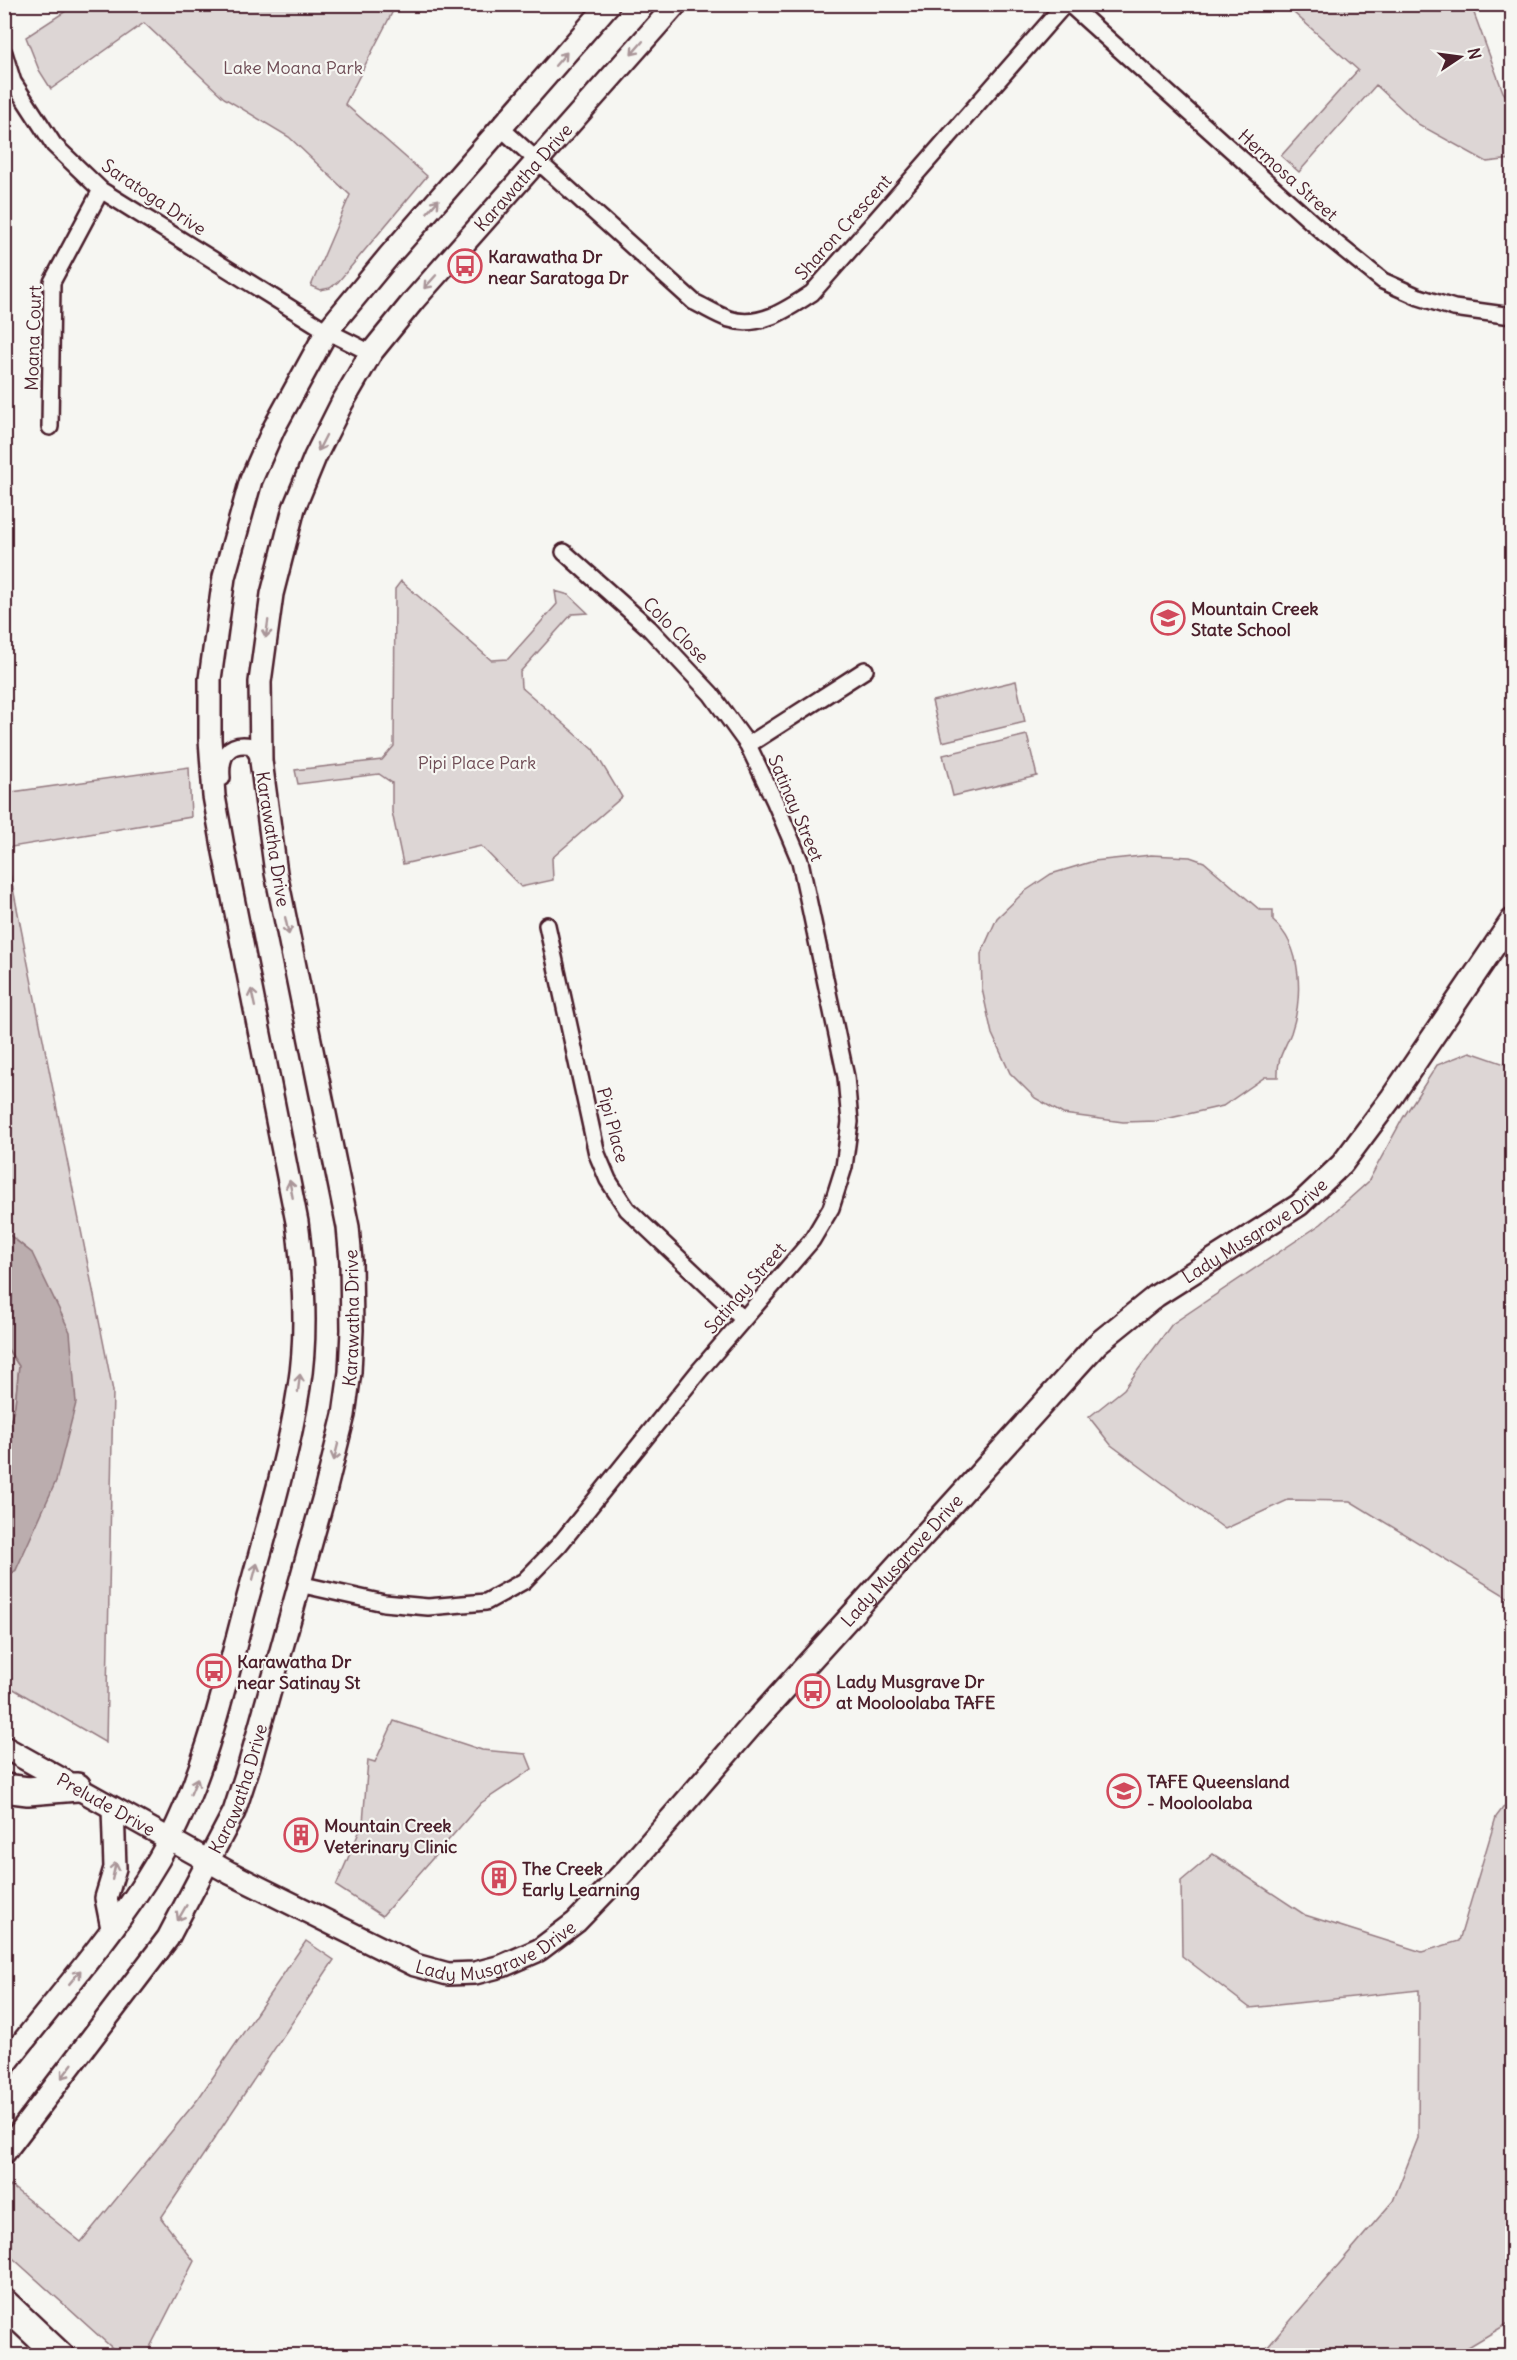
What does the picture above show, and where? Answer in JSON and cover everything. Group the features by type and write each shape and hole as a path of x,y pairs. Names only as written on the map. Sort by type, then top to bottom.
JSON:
{"highway":[{"path":"4,1788 28,1791 77,1787"},
{"path":"4,2302 60,2355"}],"main road":[{"path":"4,2066 93,1955 147,1878 169,1840 197,1778 224,1693 288,1444 299,1385 304,1327 304,1274 297,1222 224,852 214,796 210,739 210,679 224,577 251,480 274,428 327,331 389,256 609,4"},
{"name":"Karawatha Drive","path":"4,2153 168,1938 234,1812 336,1451 344,1415 350,1372 352,1330 351,1261 341,1192 276,873 261,761 262,660 272,594 294,508 324,439 371,353 414,300 676,4"},
{"name":"Lady Musgrave Drive","path":"209,1861 343,1931 430,1970 448,1974 475,1973 502,1966 540,1950 576,1922 628,1868 752,1725 1098,1343 1156,1296 1299,1205 1342,1164 1392,1097 1512,920"},
{"name":"Prelude Drive","path":"4,1747 209,1861"},
{"path":"112,1928 106,1898 116,1868 113,1808"}],"street":[{"name":"Sharon Crescent","path":"501,128 694,302 730,320 757,320 781,313 812,292 1067,4"},
{"name":"Hermosa Street","path":"1067,4 1280,195 1355,260 1383,281 1419,297 1454,308 1512,316"},
{"name":"Saratoga Drive","path":"4,52 13,82 54,145 101,190 327,331"},
{"name":"Moana Court","path":"50,427 52,282 101,190"},
{"path":"327,331 371,353"},
{"name":"Colo Close","path":"564,552 649,628 711,694 748,745"},
{"path":"748,745 865,670"},
{"path":"224,852 228,820 221,761 232,747 245,745 252,746 261,761"},
{"name":"Satinay Street","path":"299,1584 384,1603 428,1607 486,1602 524,1581 558,1545 743,1319 812,1240 831,1208 844,1167 850,1122 846,1077 800,861 776,802 748,745"},
{"name":"Pipi Place","path":"546,925 597,1154 608,1180 627,1209 743,1319"}],"green space":[{"name":"Lake Moana Park","path":"75,5 396,5 345,104 427,176 338,282 330,288 320,290 311,286 350,195 289,137 224,98 144,23 51,89 39,70 26,37"},
{"path":"1285,5 1471,5 1503,92 1512,104 1512,159 1487,162 1418,124 1376,85 1299,172 1281,156 1358,70"},
{"name":"Pipi Place Park","path":"401,581 491,660 508,659 557,604 555,591 569,595 588,613 572,614 520,672 521,687 593,749 622,797 552,858 553,880 521,887 481,846 403,864 392,812 392,783 379,774 298,784 295,770 382,760 394,746 395,589"},
{"path":"1016,681 1025,722 942,742 932,701"},
{"path":"1027,735 1037,776 953,796 943,755"},
{"path":"189,767 191,817 5,848 5,793"},
{"path":"5,848 113,1391 106,1743 5,1684 5,1579 16,1570 32,1253 5,1231"},
{"path":"1151,855 1190,857 1204,862 1260,910 1273,910 1273,921 1290,944 1298,973 1295,1019 1280,1059 1278,1077 1265,1077 1223,1106 1157,1121 1123,1122 1063,1114 1035,1098 1010,1073 992,1034 982,989 981,954 997,918 1024,892 1051,874 1094,861"},
{"path":"1470,1052 1505,1064 1512,1079 1512,1600 1350,1501 1288,1500 1225,1529 1111,1445 1089,1417 1124,1389 1172,1324 1321,1224 1368,1182 1403,1118 1437,1065"},
{"path":"5,1345 19,1366 15,1405 5,1441"},
{"path":"394,1721 482,1750 526,1754 532,1769 481,1803 382,1916 336,1886 363,1823 368,1760 375,1762"},
{"path":"1512,1796 1512,2321 1455,2355 1261,2355 1393,2201 1418,2138 1419,1990 1250,2008 1182,1956 1181,1881 1213,1854 1305,1915 1422,1952 1459,1941 1496,1817"},
{"path":"306,1941 334,1960 161,2218 194,2261 146,2355 120,2355 5,2251 5,2193 11,2186 81,2242 198,2099"}],"shaded area":[{"path":"4,1231 32,1253 70,1332 76,1403 56,1481 16,1570 5,1579 5,1441 15,1405 19,1366 5,1345"}],"place":[{"name":"Karawatha Dr near Saratoga Dr","path":"465,266"},
{"name":"Mountain Creek State School","path":"1168,618"},
{"name":"Karawatha Dr near Satinay St","path":"214,1671"},
{"name":"Lady Musgrave Dr at Mooloolaba TAFE","path":"813,1691"},
{"name":"TAFE Queensland - Mooloolaba","path":"1124,1791"},
{"name":"Mountain Creek Veterinary Clinic","path":"301,1835"},
{"name":"The Creek Early Learning","path":"499,1878"}]}
